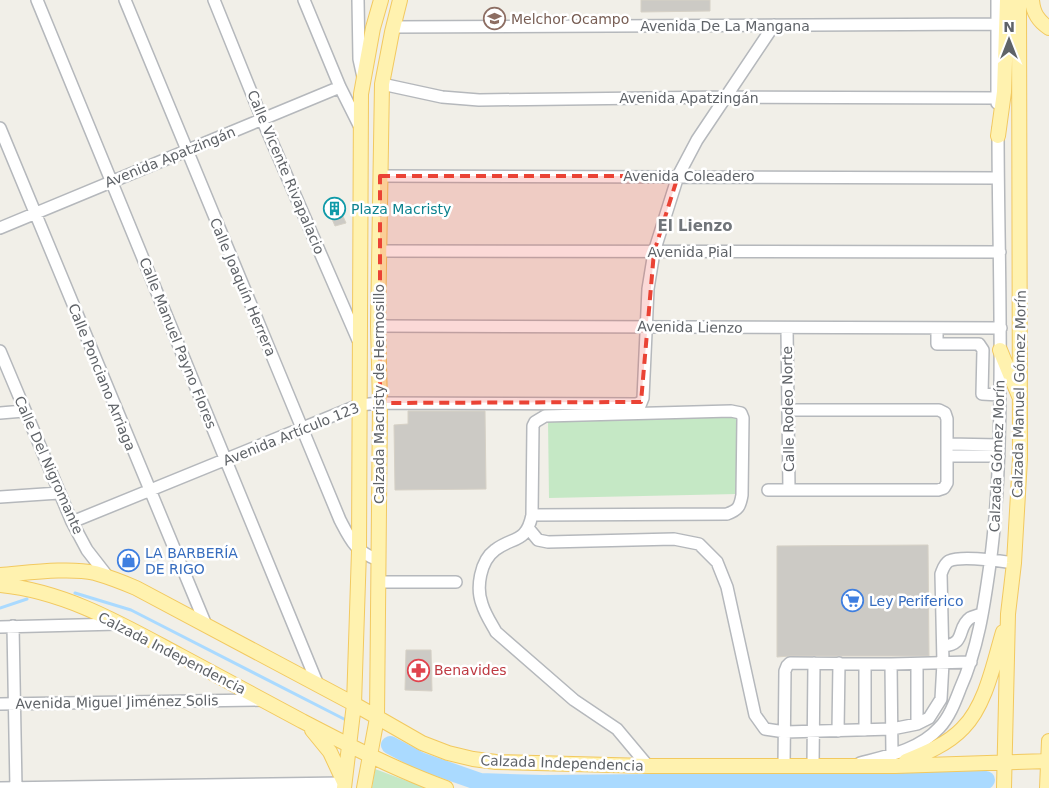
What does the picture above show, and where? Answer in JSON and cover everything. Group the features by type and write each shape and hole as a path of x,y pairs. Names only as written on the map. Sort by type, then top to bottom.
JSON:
{"main road":[{"name":"Calzada Macristy de Hermosillo","path":"344,785 354,704 359,551 360,127 363,77 381,0"},
{"name":"Calzada Macristy de Hermosillo","path":"364,788 378,718 380,402 378,326 382,84 400,0"},
{"path":"998,136 1004,92 1007,0"},
{"name":"Calzada Manuel Gómez Morín","path":"1004,788 1008,614 1014,563 1020,459 1019,0"},
{"path":"1032,0 1034,12 1038,19 1049,28"},
{"path":"367,58 371,69 382,84"},
{"path":"1000,350 1021,400"},
{"name":"Calzada Independencia","path":"0,574 81,572 108,577 136,588 206,625 354,704 422,743 448,753 473,759 496,762 648,766 847,766 893,760 1048,761"},
{"name":"Calzada Independencia","path":"0,585 47,594 120,624 350,747 418,778 446,788"},
{"path":"893,760 932,750 964,728 985,691 1008,614"},
{"path":"305,722 330,752 344,785"},
{"path":"1047,788 1049,741"}],"street":[{"name":"Calle Manuel Payno Flores","path":"37,0 318,685"},
{"name":"Calle Joaquín Herrera","path":"125,0 340,520 349,538 359,551"},
{"name":"Calle Vicente Rivapalacio","path":"214,0 262,119 360,344"},
{"path":"304,0 340,87 360,127"},
{"path":"358,0 359,59 363,77"},
{"name":"Calzada Gómez Morín","path":"893,760 928,738 940,728 953,705 971,662 978,638 991,560 998,501 1001,328 997,0"},
{"name":"Avenida De La Mangana","path":"393,27 997,24"},
{"path":"638,407 643,398 648,289 654,252 678,176 697,140 774,25"},
{"name":"Avenida Apatzingán","path":"382,84 442,97 479,100 726,97 997,98"},
{"name":"Avenida Apatzingán","path":"0,228 340,87"},
{"name":"Calle Ponciano Arriaga","path":"0,128 206,625"},
{"name":"Avenida Coleadero","path":"380,176 998,178"},
{"name":"Avenida Pial","path":"380,251 1000,252"},
{"name":"Avenida Lienzo","path":"378,326 646,326 787,329 1001,328"},
{"name":"Calle Rodeo Norte","path":"787,329 789,490"},
{"path":"937,329 937,344 980,344 983,350 982,394 1000,395"},
{"path":"983,350 1000,350"},
{"name":"Calle Del Nigromante","path":"0,351 72,522 87,550 108,577"},
{"name":"Avenida Artículo 123","path":"72,522 360,405 380,402 636,404 638,407"},
{"path":"532,515 727,514 737,510 741,505 742,495 743,418 741,413 638,407 545,416 534,422 532,515 529,529 524,535 494,550 486,560 480,578 481,602 496,632 574,700 617,729 648,766"},
{"path":"768,490 938,490 944,488 947,482 947,419 945,413 939,410 788,410"},
{"path":"0,413 24,411"},
{"path":"948,450 999,451"},
{"path":"0,497 60,493"},
{"path":"529,529 538,540 548,542 674,539 699,544 717,562 727,587 756,715 765,728 785,732 892,729 917,724 929,718 941,699 943,646 941,574 944,566 949,562 959,559 1014,563"},
{"name":"Calle Del Nigromante","path":"81,572 87,550"},
{"path":"359,551 378,560"},
{"path":"379,582 456,582"},
{"path":"943,646 951,645 960,639 967,622 971,618 982,614"},
{"path":"0,627 120,624"},
{"path":"13,626 16,788"},
{"path":"784,766 785,671 787,666 794,663 917,664 971,662"},
{"path":"813,766 814,663"},
{"path":"838,731 839,663"},
{"path":"865,664 865,730"},
{"path":"891,664 893,760"},
{"path":"917,664 917,724"},
{"name":"Avenida Miguel Jiménez Solis","path":"0,704 263,700"},
{"path":"0,788 344,785"}],"highlighted area":[{"path":"380,176 678,176 654,252 641,402 380,403"}],"green space":[{"path":"736,417 737,494 549,498 548,420"},
{"path":"375,769 426,788 372,788"}],"building":[{"path":"641,0 710,0 710,11 641,12"},
{"name":"Plaza Macristy","path":"343,200 342,214 346,223 335,226 326,205"},
{"path":"408,411 485,411 486,489 395,490 394,425 408,424"},
{"name":"Ley Periferico","path":"928,545 929,656 777,657 777,546"},
{"name":"Benavides","path":"406,650 431,650 432,691 405,690"}],"waterway":[{"path":"75,593 131,610 344,719"},
{"path":"0,608 27,599"},
{"path":"390,745 420,761 480,782 543,784 986,780"}],"place":[{"name":"Melchor Ocampo","path":"495,19"},
{"name":"Plaza Macristy","path":"335,209"},
{"name":"LA BARBERÍA DE RIGO","path":"129,561"},
{"name":"Ley Periferico","path":"853,601"},
{"name":"Benavides","path":"418,670"}],"district":[{"name":"El Lienzo","path":"695,226"}]}
